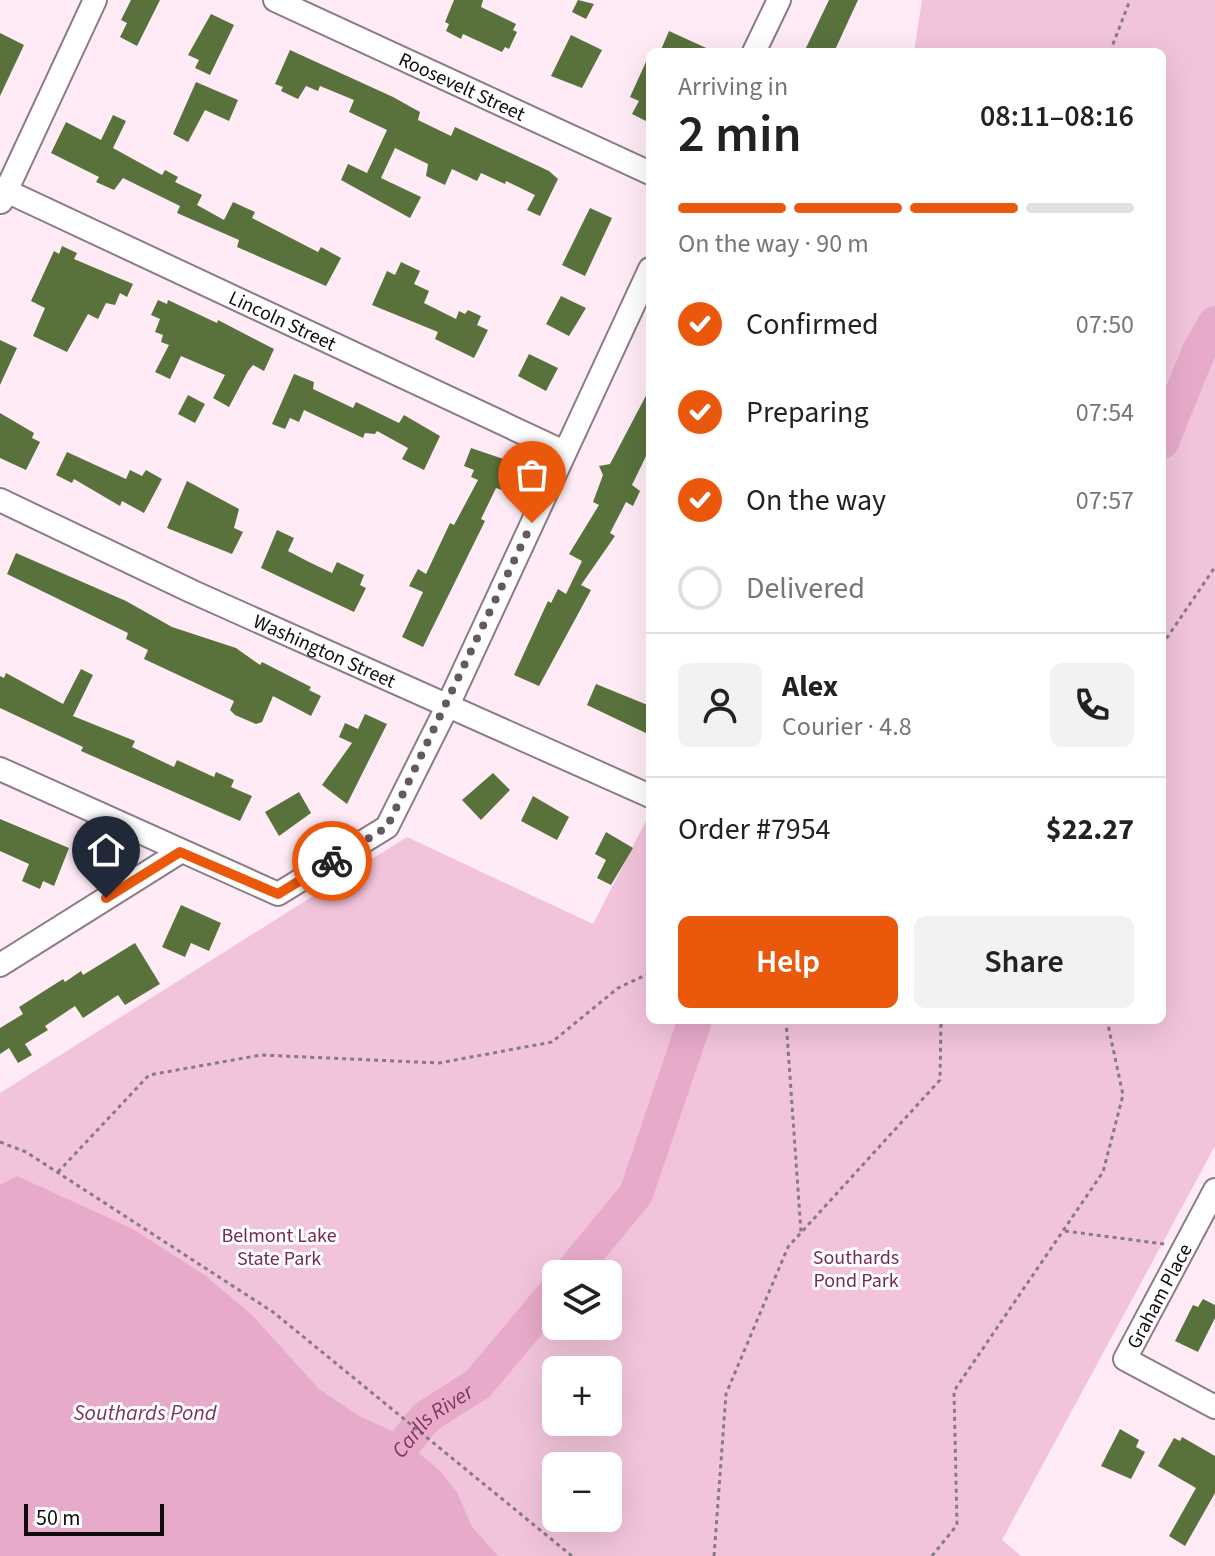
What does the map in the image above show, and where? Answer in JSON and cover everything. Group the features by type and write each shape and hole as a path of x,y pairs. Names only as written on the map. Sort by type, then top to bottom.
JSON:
{"street":[{"path":"2,194 95,0"},
{"name":"Roosevelt Street","path":"275,0 646,171"},
{"path":"756,48 779,0"},
{"name":"Lincoln Street","path":"2,194 564,452"},
{"path":"0,769 278,894 387,827 447,707 646,278"},
{"name":"Washington Street","path":"0,500 447,707 646,794"},
{"path":"0,965 180,852"},
{"name":"Graham Place","path":"1215,1190 1125,1359 1215,1407"}],"path":[{"path":"1112,48 1130,0"},
{"path":"1166,639 1215,567"},
{"path":"58,1172 149,1075 261,1055 439,1063 552,1042 618,988 646,975"},
{"path":"786,1024 801,1233"},
{"path":"714,1556 726,1394 788,1247 940,1080 941,1024"},
{"path":"932,1556 957,1525 954,1391 1103,1172 1123,1095 1108,1024"},
{"path":"0,1142 26,1152 273,1312 572,1556"},
{"path":"1065,1231 1185,1247"}],"green space":[{"name":"Southards Pond Park","path":"922,0 1215,0 1215,1146 1002,1540 1021,1556 0,1556 0,1093 407,837 593,924 646,821 646,1024 1166,1024 1166,48 915,48"}],"water":[{"name":"Southards Pond","path":"17,1176 133,1229 206,1276 253,1316 319,1389 359,1416 392,1431 439,1470 457,1492 472,1527 498,1556 0,1556 0,1185"}],"building":[{"path":"131,0 160,0 137,46 120,37 127,23 121,20"},
{"path":"454,0 483,0 481,7 516,24 513,30 517,32 509,49 505,47 502,52 463,34 461,39 446,31 449,24 445,22"},
{"path":"578,0 594,4 586,19 572,12"},
{"path":"829,0 858,0 836,48 806,48"},
{"path":"211,14 234,25 210,75 195,68 199,60 188,55"},
{"path":"669,31 706,48 662,48"},
{"path":"0,33 24,45 0,96"},
{"path":"571,35 602,50 582,88 551,76"},
{"path":"290,50 393,97 420,112 418,120 451,136 455,127 549,171 558,179 540,216 527,210 535,195 506,181 505,184 481,173 477,181 452,169 445,185 426,176 428,164 395,148 381,178 421,197 410,218 341,180 348,164 367,173 387,130 349,112 354,100 320,86 318,91 306,86 298,99 281,91 283,87 275,84"},
{"path":"646,62 646,121 632,114 639,101 630,97"},
{"path":"196,82 238,100 229,121 205,110 188,142 173,134"},
{"path":"113,115 126,121 113,148 162,175 165,170 178,177 175,182 202,195 197,205 224,220 233,202 255,212 252,218 318,252 321,247 341,258 326,286 237,247 239,240 177,213 180,206 123,178 114,190 96,182 99,177 51,153 66,122 101,140"},
{"path":"590,208 612,218 585,276 562,265"},
{"path":"62,246 77,253 74,259 133,284 127,297 120,293 115,305 106,303 98,319 88,314 67,352 33,336 45,308 31,301 54,251 59,254"},
{"path":"401,262 420,271 414,284 429,291 424,303 456,319 459,311 465,314 468,310 481,316 477,325 488,330 474,358 435,339 438,332 372,305 387,271 395,275"},
{"path":"561,296 586,308 569,336 546,324"},
{"path":"158,300 167,304 168,300 217,323 218,320 274,349 264,371 253,365 248,371 229,407 213,398 225,375 181,356 170,379 155,372 169,345 161,342 163,335 155,332 160,319 151,315"},
{"path":"0,340 17,348 0,385"},
{"path":"529,354 558,368 546,391 518,376"},
{"path":"294,374 314,382 313,389 353,408 356,402 399,423 404,415 440,436 424,470 402,459 408,448 377,431 375,434 365,433 363,438 304,410 299,422 290,418 285,429 272,424"},
{"path":"188,395 205,404 195,423 178,414"},
{"path":"646,396 646,456 632,485 640,491 633,506 626,502 610,533 615,536 581,585 591,590 539,686 514,675 548,601 551,603 558,589 566,594 582,561 569,554 599,505 593,502 603,475 599,466 610,464"},
{"path":"0,413 34,433 32,438 40,442 26,470 0,458"},
{"path":"471,448 518,464 502,490 496,488 481,519 485,521 423,647 402,637 423,592 409,586 418,569 426,574 450,523 454,525 478,480 471,477 474,470 464,466"},
{"path":"67,452 126,479 130,470 142,476 146,470 162,479 144,513 122,501 120,506 74,479 72,483 56,475"},
{"path":"187,481 239,509 234,528 243,532 232,554 167,528"},
{"path":"277,530 294,538 288,551 309,562 332,573 337,562 364,575 360,585 366,588 354,612 261,568"},
{"path":"16,553 126,601 172,627 236,648 260,665 262,662 311,687 309,690 321,696 311,716 273,696 262,722 256,724 235,715 230,710 234,701 144,659 148,650 126,639 128,633 7,574"},
{"path":"81,669 93,675 73,716 135,741 132,747 174,767 177,760 214,777 216,772 234,780 231,787 252,796 240,821 81,751 83,747 0,708 0,676 4,678 6,673 63,704"},
{"path":"596,684 646,704 646,733 587,705"},
{"path":"365,714 387,724 347,804 322,785 352,743 339,737 345,723 358,729"},
{"path":"493,773 510,790 481,820 462,800"},
{"path":"299,792 311,813 279,836 265,812"},
{"path":"533,796 569,817 557,840 521,821"},
{"path":"0,819 69,848 54,886 43,881 40,889 22,881 29,864 0,851"},
{"path":"606,832 633,848 611,885 597,878 606,860 595,854"},
{"path":"181,905 221,923 209,951 191,943 185,957 162,947"},
{"path":"135,943 160,984 125,1005 118,995 83,1018 75,1006 45,1026 48,1030 25,1044 32,1055 18,1063 9,1048 0,1054 0,1028 23,1014 19,1007 63,979 65,982 81,971 83,975"},
{"path":"1203,1299 1215,1305 1215,1318 1198,1352 1175,1341 1193,1305 1198,1307"},
{"path":"1120,1429 1139,1440 1136,1447 1145,1452 1131,1479 1101,1466"},
{"path":"1182,1437 1215,1456 1215,1493 1185,1546 1169,1536 1196,1488 1158,1466 1174,1438 1180,1441"}],"waterway":[{"name":"Carlls River","path":"1166,432 1198,353 1215,323"},
{"name":"Carlls River","path":"582,1260 636,1194 694,1024"},
{"name":"Carlls River","path":"376,1479 426,1417 478,1384 542,1308"}],"way so far":[{"path":"332,861 387,827 447,707 532,523"}],"route":[{"path":"106,898 180,852 278,894 332,861"}],"park label":[{"name":"Belmont Lake State Park","path":"279,1246"}]}
